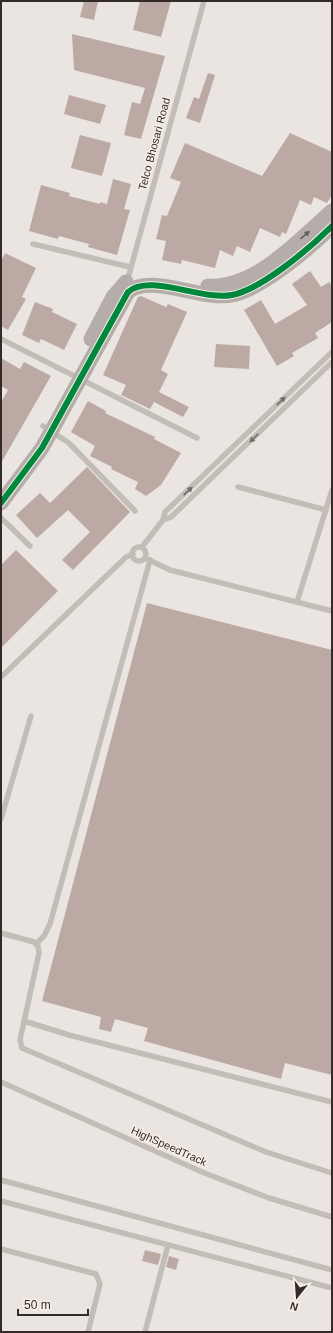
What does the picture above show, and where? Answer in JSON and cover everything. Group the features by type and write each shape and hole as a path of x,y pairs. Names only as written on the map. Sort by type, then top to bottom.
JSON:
{"street":[{"path":"1,502 42,448 48,428 128,280 139,276 148,276 217,286 242,280 258,272 293,246 332,211"},
{"path":"128,280 133,288 144,284 209,296 240,293 257,285 284,266 332,226"},
{"path":"1,487 30,447 48,428"}],"lane":[{"name":"Telco Bhosari Road","path":"128,280 204,1"},
{"path":"34,244 128,280"},
{"path":"1,339 197,438"},
{"path":"1,677 126,557 133,554 135,549 142,547 163,520 165,512 332,352"},
{"path":"163,520 171,518 332,362"},
{"path":"48,428 83,456 135,511"},
{"path":"238,487 326,510"},
{"path":"297,602 332,490"},
{"path":"1,518 30,546"},
{"path":"36,944 44,936 50,924 147,559 146,552 142,547"},
{"path":"133,554 138,560 147,559 170,570 332,611"},
{"path":"1,819 31,716"},
{"path":"1,933 34,942 38,946 39,953 20,1040 22,1048 266,1152 332,1173"},
{"path":"24,1021 68,1035 332,1102"},
{"name":"HighSpeedTrack","path":"1,1082 202,1172 269,1198 332,1217"},
{"path":"1,1180 332,1270"},
{"path":"1,1201 332,1288"},
{"path":"145,1332 168,1245"},
{"path":"1,1250 96,1274 100,1284 88,1332"}],"building":[{"path":"84,1 98,1 94,20 80,17"},
{"path":"140,1 171,1 161,37 133,30"},
{"path":"72,34 165,56 141,139 124,135 132,102 140,104 145,88 74,70"},
{"path":"208,73 215,75 200,123 186,118 194,97 199,99"},
{"path":"69,95 106,105 100,124 64,114"},
{"path":"290,133 332,152 332,195 327,203 314,197 311,205 300,200 286,234 282,232 280,237 260,228 250,252 237,246 233,256 220,250 215,268 182,260 181,264 162,260 166,241 156,239 162,215 167,216 181,182 170,178 185,143 262,176"},
{"path":"80,135 111,143 102,176 71,168"},
{"path":"113,179 131,184 124,209 130,210 117,255 88,247 89,244 59,236 58,239 29,231 41,185 70,193 69,196 100,204 100,202 107,204"},
{"path":"5,253 36,268 22,297 26,299 8,330 1,326 1,261"},
{"path":"310,271 321,287 329,282 332,286 332,322 315,333 318,338 292,353 294,356 277,366 244,310 261,300 275,324 307,305 292,284"},
{"path":"141,296 166,307 168,304 187,312 161,370 168,374 159,392 189,407 183,417 154,402 150,409 121,395 126,385 103,375 138,297"},
{"path":"35,302 53,309 52,312 77,324 64,350 41,339 39,343 22,335"},
{"path":"216,344 250,346 249,369 214,367"},
{"path":"1,358 20,369 24,362 51,376 1,463 1,402 8,390 1,386"},
{"path":"88,401 106,411 105,413 155,437 154,439 181,453 161,485 146,496 135,489 138,482 111,469 112,467 90,456 95,446 71,432"},
{"path":"87,467 130,512 73,570 62,560 90,532 68,510 37,538 16,515 40,493 50,503"},
{"path":"16,550 58,591 1,648 1,565"},
{"path":"147,603 332,650 332,1075 285,1063 281,1079 144,1041 148,1028 115,1019 111,1032 99,1029 101,1017 42,1001"},
{"path":"145,1250 161,1254 158,1265 142,1261"},
{"path":"169,1256 179,1259 176,1270 166,1267"}],"cycle path":[{"path":"1,503 42,448 128,292 138,287 149,285 220,296 232,295 257,285 271,276 299,256 332,226"}]}
